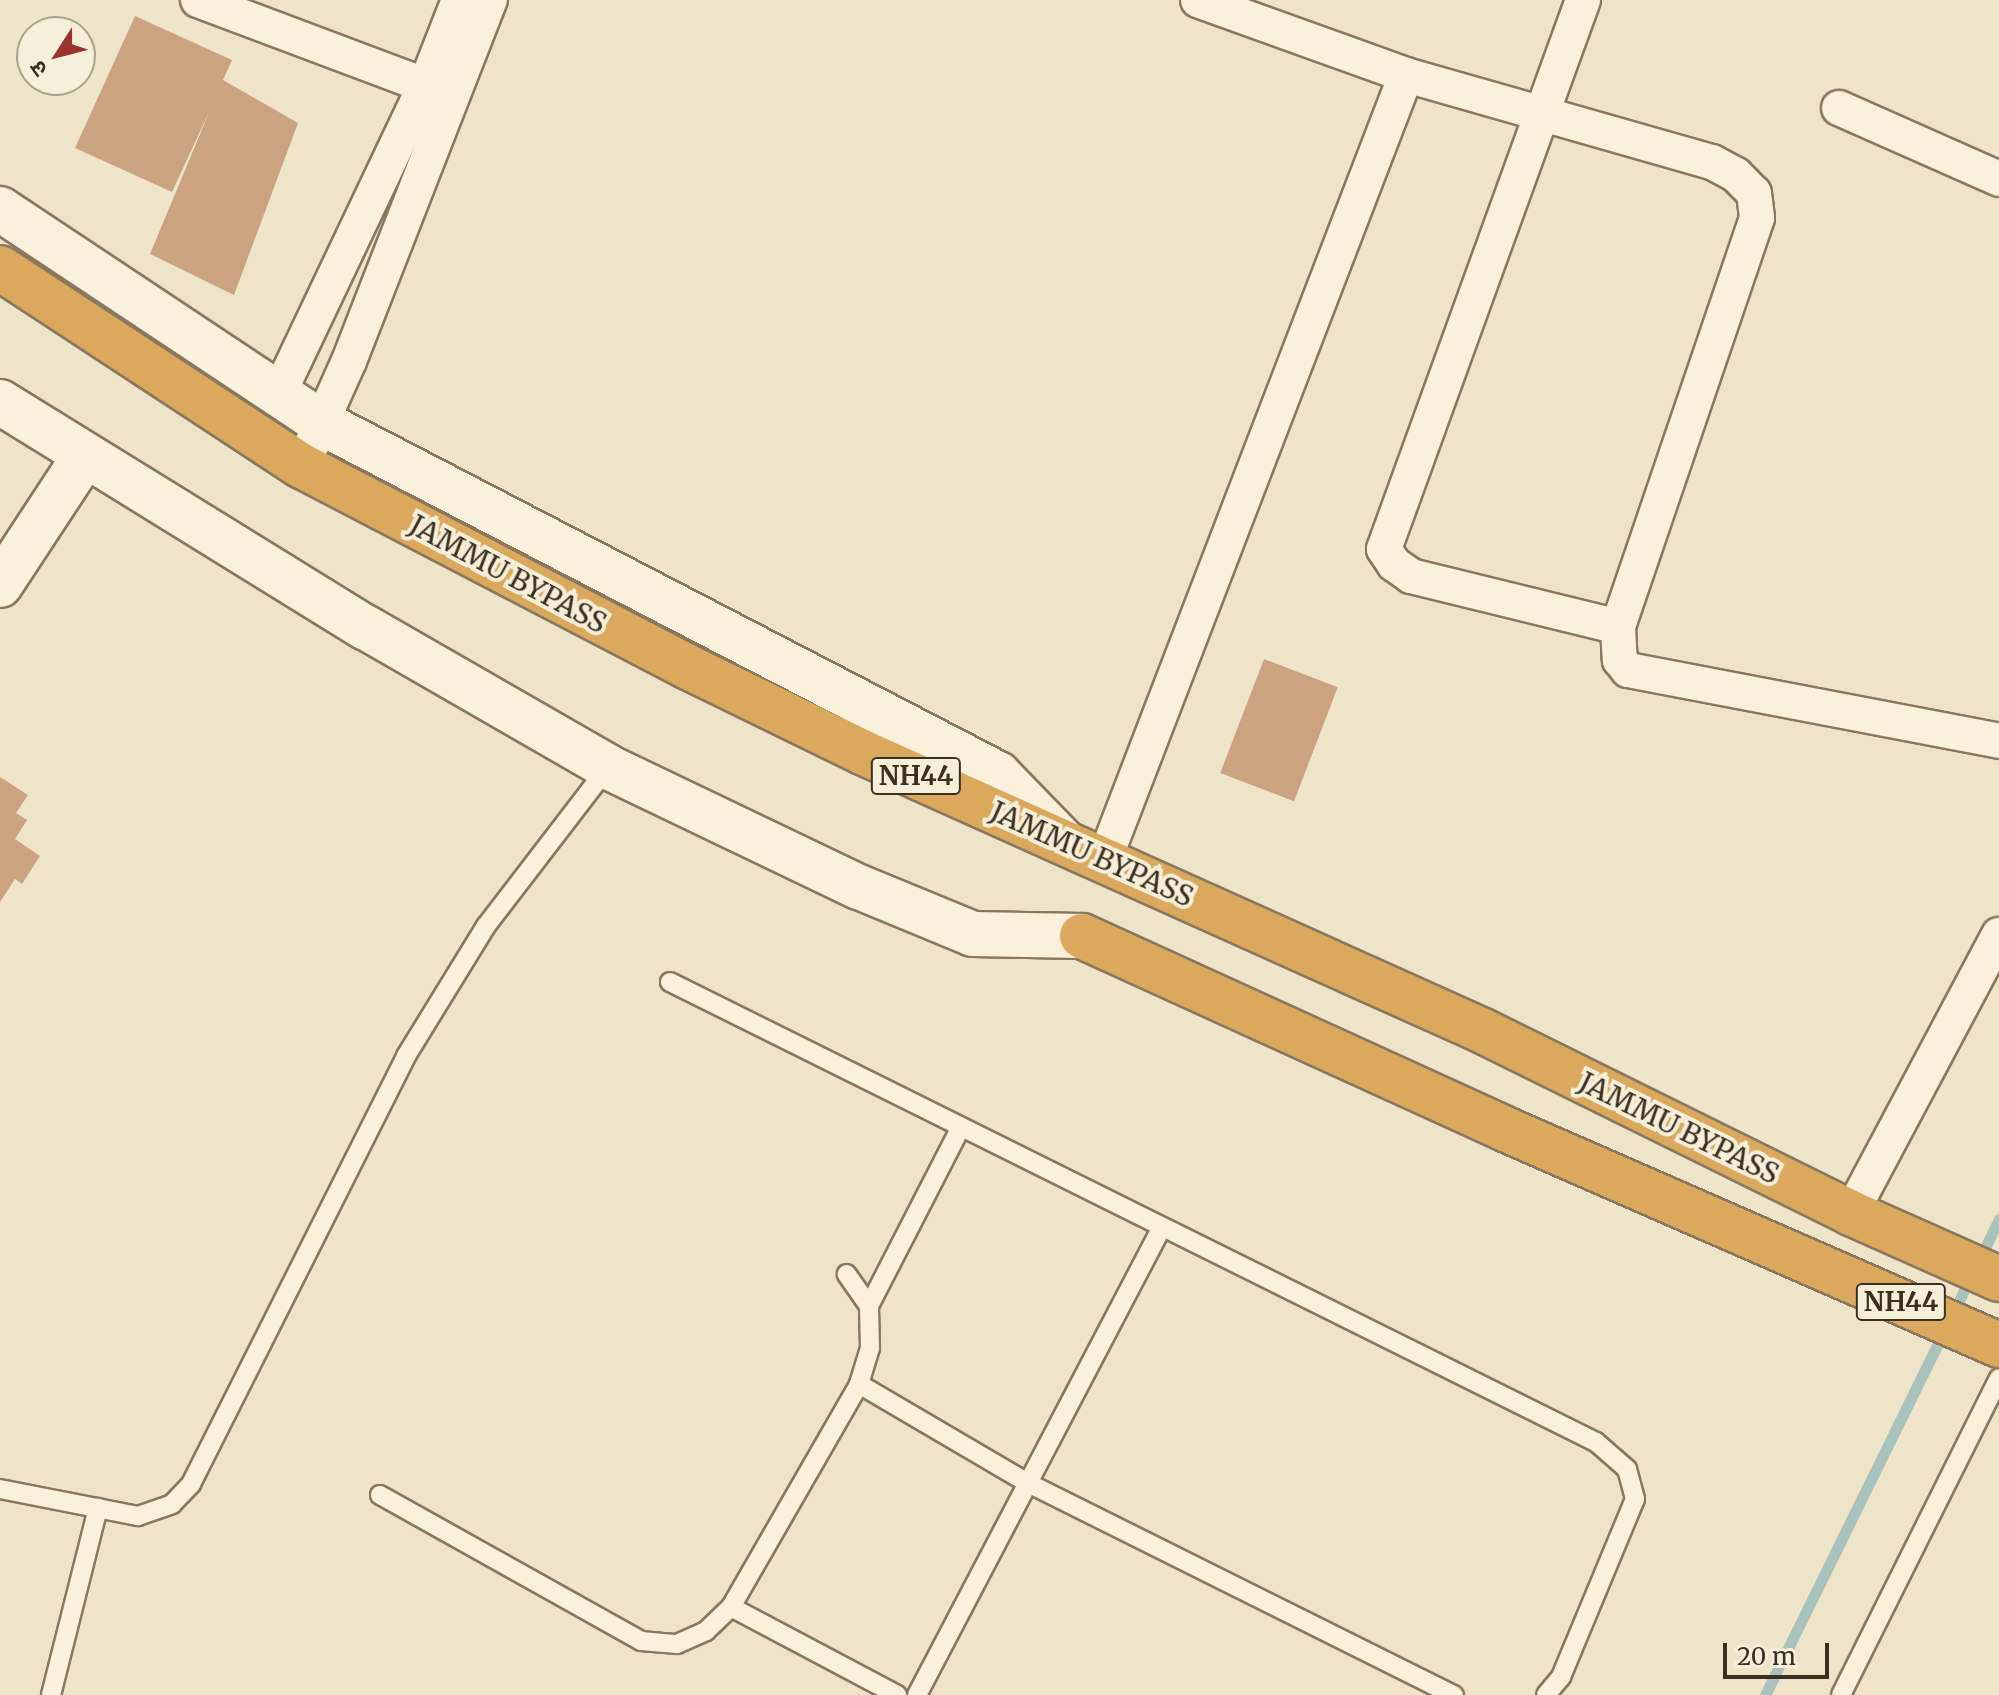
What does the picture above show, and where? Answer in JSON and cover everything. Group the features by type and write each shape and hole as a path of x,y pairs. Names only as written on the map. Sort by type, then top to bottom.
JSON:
{"highway":[{"name":"JAMMU BYPASS","path":"0,268 302,466 699,673 862,752 1105,858 1483,1031 1858,1216 1999,1279"},
{"name":"NH44","path":"1082,936 1818,1267 1992,1341"}],"street":[{"path":"198,0 438,89"},
{"path":"302,466 322,423 438,89 459,0"},
{"path":"279,393 438,89 490,0"},
{"path":"1583,0 1384,549 1394,564 1411,576 1618,627"},
{"path":"1219,4 1406,75 1712,162 1736,175 1754,193 1757,218 1618,627 1620,660 1628,670 1999,741"},
{"path":"1105,858 1406,75"},
{"path":"1839,108 1999,179"},
{"path":"0,209 322,423 998,774 1061,839"},
{"path":"0,402 84,457 608,767 859,887 973,934 1082,936"},
{"path":"0,585 84,457"},
{"path":"1858,1216 1999,935"}],"lane":[{"path":"0,1489 98,1508 155,1513 191,1484 406,1056 486,926 608,767"},
{"path":"670,982 1596,1442 1627,1469 1635,1499 1561,1677 1546,1695"},
{"path":"380,1495 641,1641 677,1644 706,1631 731,1607 859,1384 870,1348 869,1306 961,1127"},
{"path":"917,1695 1162,1227"},
{"path":"847,1274 869,1306"},
{"path":"1841,1695 1999,1378"},
{"path":"859,1384 1028,1483 1454,1695"},
{"path":"51,1695 98,1508"},
{"path":"731,1607 897,1695"}],"building":[{"path":"135,16 232,60 223,80 298,123 234,295 150,254 210,110 172,192 75,148"},
{"path":"1264,659 1338,687 1294,801 1220,773"},
{"path":"0,777 28,795 16,813 27,820 15,839 40,856 22,884 15,879 0,902"}],"waterway":[{"path":"1978,1262 1999,1219"},
{"path":"1952,1316 1970,1277"},
{"path":"1765,1695 1944,1331"}]}
